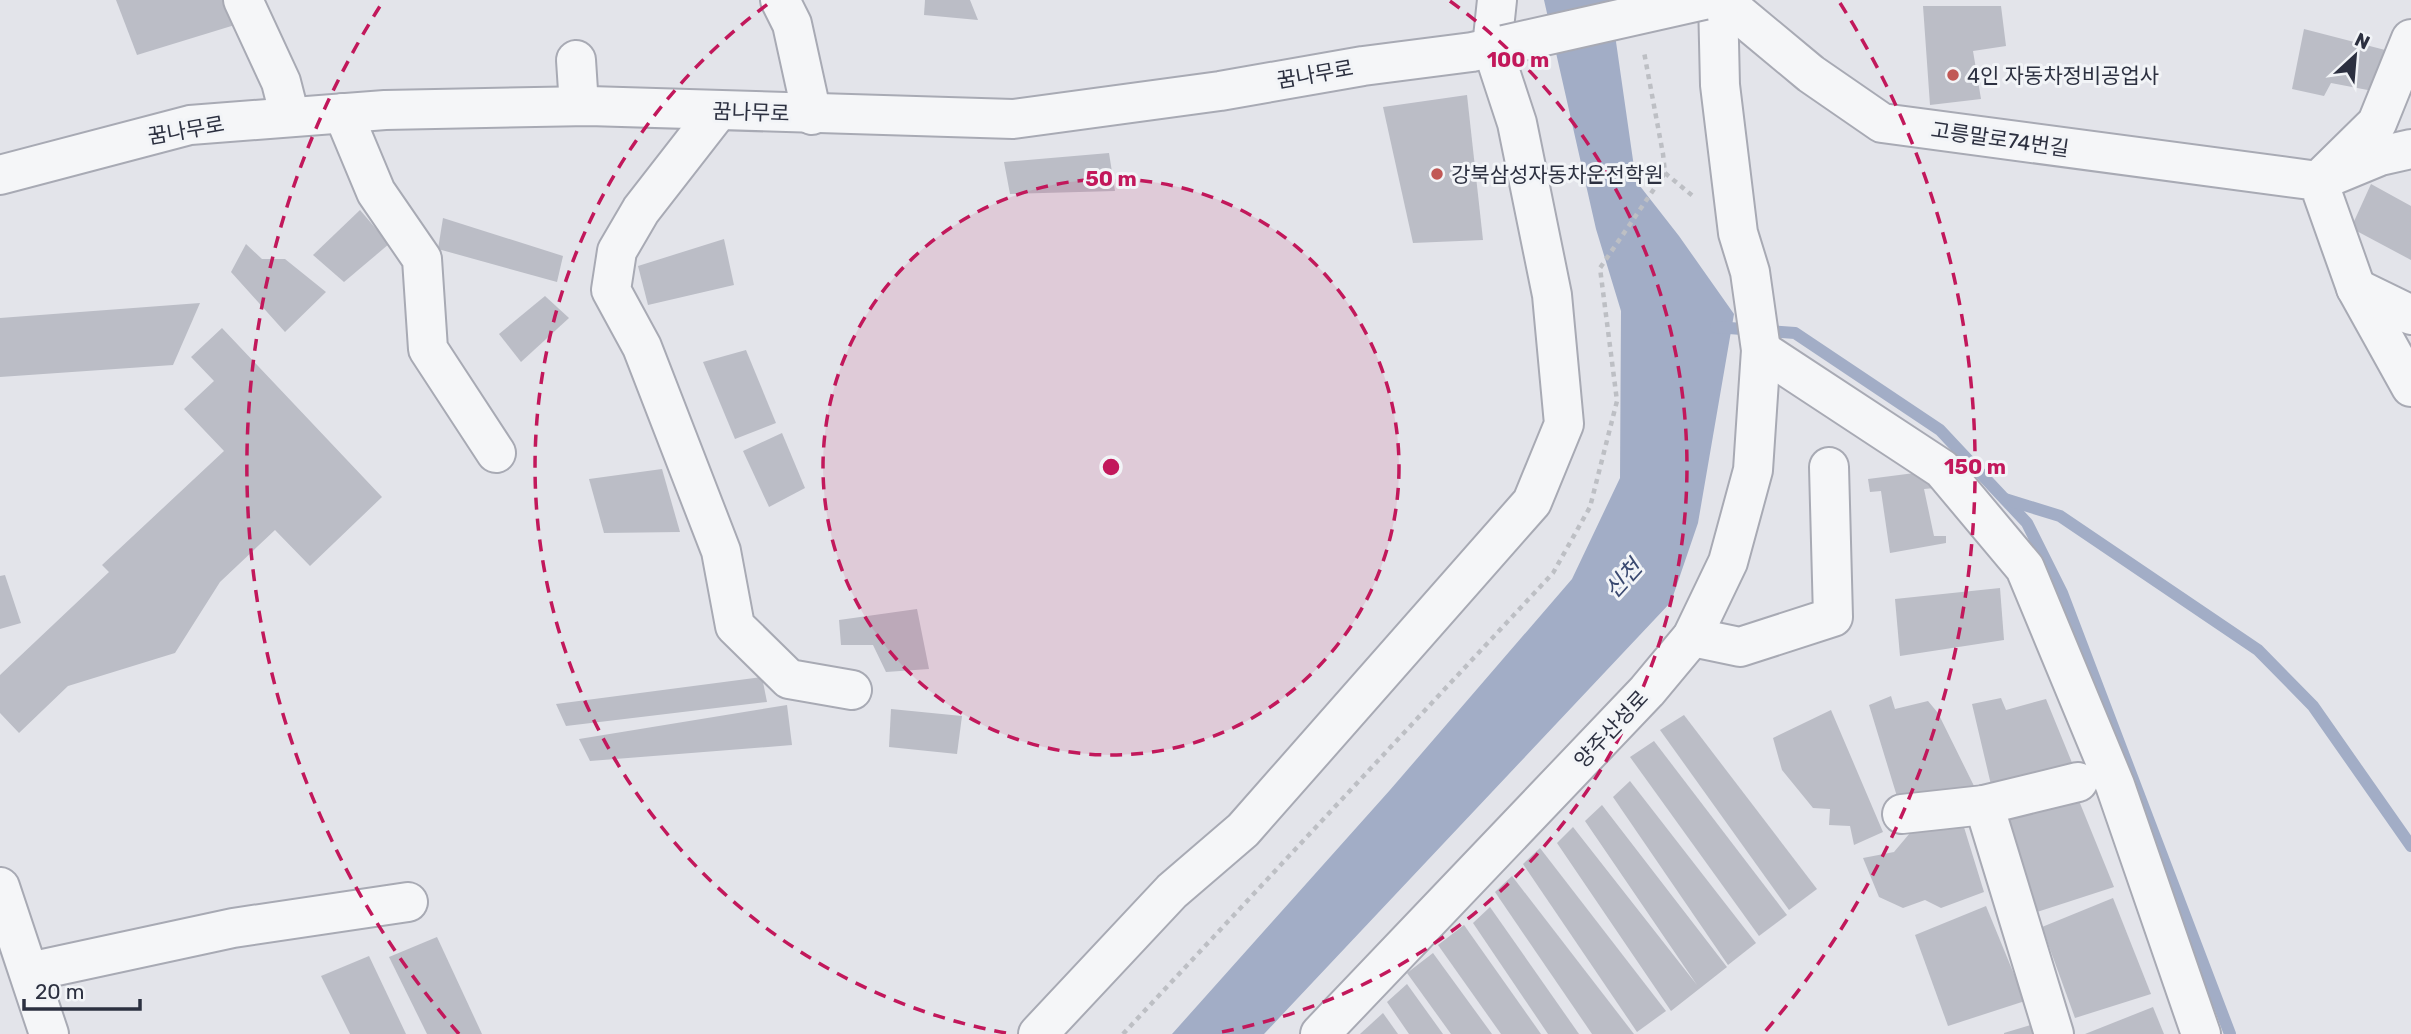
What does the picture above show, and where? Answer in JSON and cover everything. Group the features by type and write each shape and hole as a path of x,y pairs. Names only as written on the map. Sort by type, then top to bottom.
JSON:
{"street":[{"path":"243,0 281,82 290,117"},
{"path":"780,0 792,24 813,115"},
{"path":"1038,1034 1172,891 1243,830 1532,502 1564,424 1552,295 1517,122 1498,46 1497,0"},
{"name":"꿈나무로","path":"0,175 190,125 385,110 579,106 1013,120 1220,91 1363,66 1472,52 1704,0"},
{"name":"고릉말로74번길","path":"1721,0 1811,74 1882,123 2318,181"},
{"name":"양주산성로","path":"1320,1034 1638,701 1692,637 1728,562 1753,470 1761,350 1750,272 1738,233 1720,85 1721,0"},
{"path":"2318,181 2377,123 2411,39"},
{"path":"576,60 579,106"},
{"path":"718,111 641,209 617,251 611,290 642,347 721,551 735,626 789,678 852,690"},
{"path":"343,113 376,192 422,260 428,349 496,453"},
{"path":"2318,181 2380,156 2411,149"},
{"path":"2318,181 2357,288 2411,387"},
{"path":"2357,288 2411,314"},
{"path":"1761,350 1942,469 2025,568 2115,786 2201,1034"},
{"path":"1692,637 1740,647 1833,617 1829,467"},
{"path":"1902,814 1984,805 2078,782"},
{"path":"1984,805 2054,1034"},
{"path":"0,887 49,1034"},
{"path":"29,972 233,928 408,902"}],"path":[{"path":"1600,268 1665,173 1643,51"}],"water":[{"name":"신천","path":"1544,0 1610,0 1636,181 1734,314 1698,523 1671,602 1264,1034 1172,1034 1390,790 1572,579 1620,478 1621,311 1596,229"}],"building":[{"path":"116,0 226,0 238,24 137,55"},
{"path":"925,0 970,0 978,20 924,15"},
{"name":"4인 자동차정비공업사","path":"1923,6 2001,6 2006,46 1973,51 1981,99 1930,105"},
{"path":"2304,29 2389,51 2373,91 2331,83 2324,96 2292,89"},
{"name":"강북삼성자동차운전학원","path":"1467,95 1483,240 1413,243 1383,107"},
{"path":"1109,153 1115,191 1010,194 1004,162"},
{"path":"2371,184 2411,206 2411,260 2351,228"},
{"path":"360,210 389,244 344,282 313,255"},
{"path":"443,218 563,256 557,282 438,249"},
{"path":"724,239 734,285 648,305 638,266"},
{"path":"246,244 262,259 285,259 326,292 285,332 231,272"},
{"path":"545,296 569,318 521,362 499,334"},
{"path":"200,303 173,365 0,377 0,318"},
{"path":"222,328 382,497 310,566 275,530 220,582 175,653 68,686 19,733 0,713 0,675 109,572 102,565 224,451 184,409 214,381 191,357"},
{"path":"746,350 776,423 735,439 703,362"},
{"path":"782,433 805,488 769,507 743,451"},
{"path":"662,469 680,532 604,533 589,479"},
{"path":"1930,471 1935,488 1924,489 1934,536 1946,536 1946,543 1890,553 1881,491 1870,492 1868,479"},
{"path":"5,575 21,623 0,629 0,576"},
{"path":"2000,588 2004,640 1900,656 1895,599"},
{"path":"917,609 929,669 886,672 873,645 841,645 839,620"},
{"path":"762,677 767,702 566,726 556,704"},
{"path":"1891,696 1895,709 1928,701 1938,713 1975,788 1899,803 1869,705"},
{"path":"2001,698 2006,710 2046,699 2075,770 1992,789 1972,704"},
{"path":"787,705 792,745 590,761 579,739"},
{"path":"891,709 962,716 957,754 889,747"},
{"path":"1831,710 1883,832 1854,845 1850,826 1829,825 1830,809 1813,808 1782,770 1773,738"},
{"path":"1684,715 1817,889 1789,910 1660,730"},
{"path":"1654,741 1787,915 1759,936 1630,757"},
{"path":"1630,781 1756,943 1728,965 1613,797"},
{"path":"2075,791 2114,887 2037,912 2004,820"},
{"path":"1602,805 1727,967 1671,1011 1557,843 1573,827 1697,985 1585,821"},
{"path":"1959,811 1984,892 1941,908 1925,900 1903,908 1879,897 1863,858 1894,852 1915,827"},
{"path":"1540,848 1666,1011 1637,1032 1523,864"},
{"path":"1512,876 1634,1034 1592,1034 1495,892"},
{"path":"2113,898 2151,994 2075,1018 2042,927"},
{"path":"1986,906 2025,1001 1948,1026 1915,935"},
{"path":"1490,907 1579,1034 1548,1034 1473,923"},
{"path":"1464,925 1541,1034 1501,1034 1438,945"},
{"path":"437,937 482,1034 427,1034 389,957"},
{"path":"1433,953 1492,1034 1451,1034 1407,973"},
{"path":"369,956 406,1034 350,1034 321,976"},
{"path":"1407,984 1443,1034 1409,1034 1387,1002"},
{"path":"2153,1007 2164,1034 2085,1034"},
{"path":"1383,1013 1398,1034 1360,1034"},
{"path":"2034,1024 2038,1034 2004,1034 2004,1033"}],"waterway":[{"path":"1716,327 1795,333 1940,430 2027,523 2062,593 2230,1034"},
{"path":"2005,499 2060,516 2258,650 2313,706 2411,846"}],"place":[{"name":"4인 자동차정비공업사","path":"1953,75"},
{"name":"강북삼성자동차운전학원","path":"1437,174"}]}
